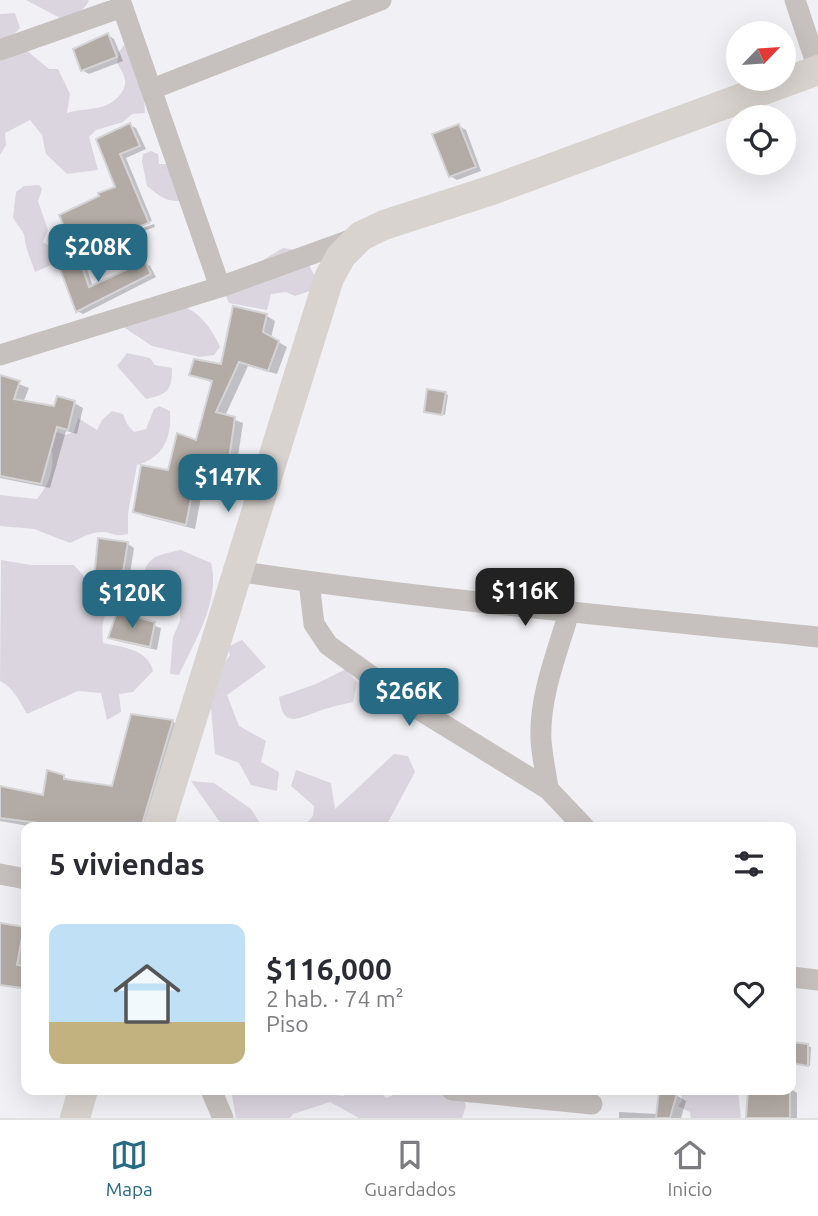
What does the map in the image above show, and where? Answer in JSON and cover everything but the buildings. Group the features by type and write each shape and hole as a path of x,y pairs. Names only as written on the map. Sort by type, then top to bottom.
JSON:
{"street":[{"path":"152,89 381,0"},
{"path":"0,355 220,288 384,225 492,190 818,69 795,0"},
{"path":"0,50 121,4 220,288"},
{"path":"160,822 328,278 341,256 361,236"},
{"path":"237,571 569,612 818,637"},
{"path":"309,582 314,624 328,645 410,704 548,789 579,822"},
{"path":"548,789 541,739 544,707 549,673 569,612"},
{"path":"0,874 21,878"},
{"path":"796,978 818,980"},
{"path":"75,1118 82,1095"},
{"path":"213,1095 223,1118"},
{"path":"502,1095 592,1104"}],"shaded area":[{"path":"26,0 89,0 81,10 60,18"},
{"path":"15,13 20,28 13,35 0,40 0,14"},
{"path":"124,45 131,47 143,86 145,113 132,114 123,122 96,130 89,137 98,170 67,174 46,154 42,135 30,120 5,133 6,145 0,155 0,49 26,50 49,69 58,69 70,94 67,113 101,107 118,97 125,84 117,63 119,52"},
{"path":"151,151 158,154 159,164 172,164 185,199 170,200 147,186 142,161 143,154"},
{"path":"39,185 42,189 38,201 48,230 43,242 53,249 56,263 35,272 24,234 13,218 16,192 24,186"},
{"path":"283,248 301,251 317,280 313,290 295,296 286,292 271,294 267,310 229,303 225,294 253,266"},
{"path":"142,304 173,304 189,309 205,322 220,347 214,355 200,357 152,346 125,328"},
{"path":"127,353 150,358 155,365 172,368 170,387 164,393 146,399 117,366"},
{"path":"159,406 170,411 169,430 159,452 137,465 128,513 128,534 96,533 70,543 34,529 0,526 0,495 37,499 48,483 52,452 39,447 49,429 65,435 74,432 78,418 97,430 102,420 112,411 123,414 134,432 146,429 154,409"},
{"path":"197,472 214,472 223,489 217,494 205,495"},
{"path":"181,550 211,563 213,577 209,606 179,675 170,674 173,637 180,621 180,610 153,607 140,585 145,568 153,559"},
{"path":"1,560 31,565 74,565 87,580 124,594 112,604 105,615 103,643 140,654 146,658 153,671 133,692 119,694 121,712 107,720 101,693 78,691 27,714 12,691 0,681"},
{"path":"242,640 266,667 227,695 239,726 266,741 261,762 279,772 277,791 251,785 239,763 215,754 209,685 230,655 227,647"},
{"path":"346,669 357,682 353,702 294,719 290,719 283,712 279,697 316,684"},
{"path":"394,754 408,756 415,772 388,822 308,822 313,816 314,806 291,786 296,770 331,783 335,809"},
{"path":"191,781 214,783 251,809 259,822 220,822"},
{"path":"232,1095 383,1095 386,1098 393,1095 462,1095 466,1106 462,1118 359,1118 330,1102 293,1114 290,1118 236,1118"},
{"path":"681,1095 739,1095 741,1118 691,1118 690,1112 678,1106 682,1101"}]}
